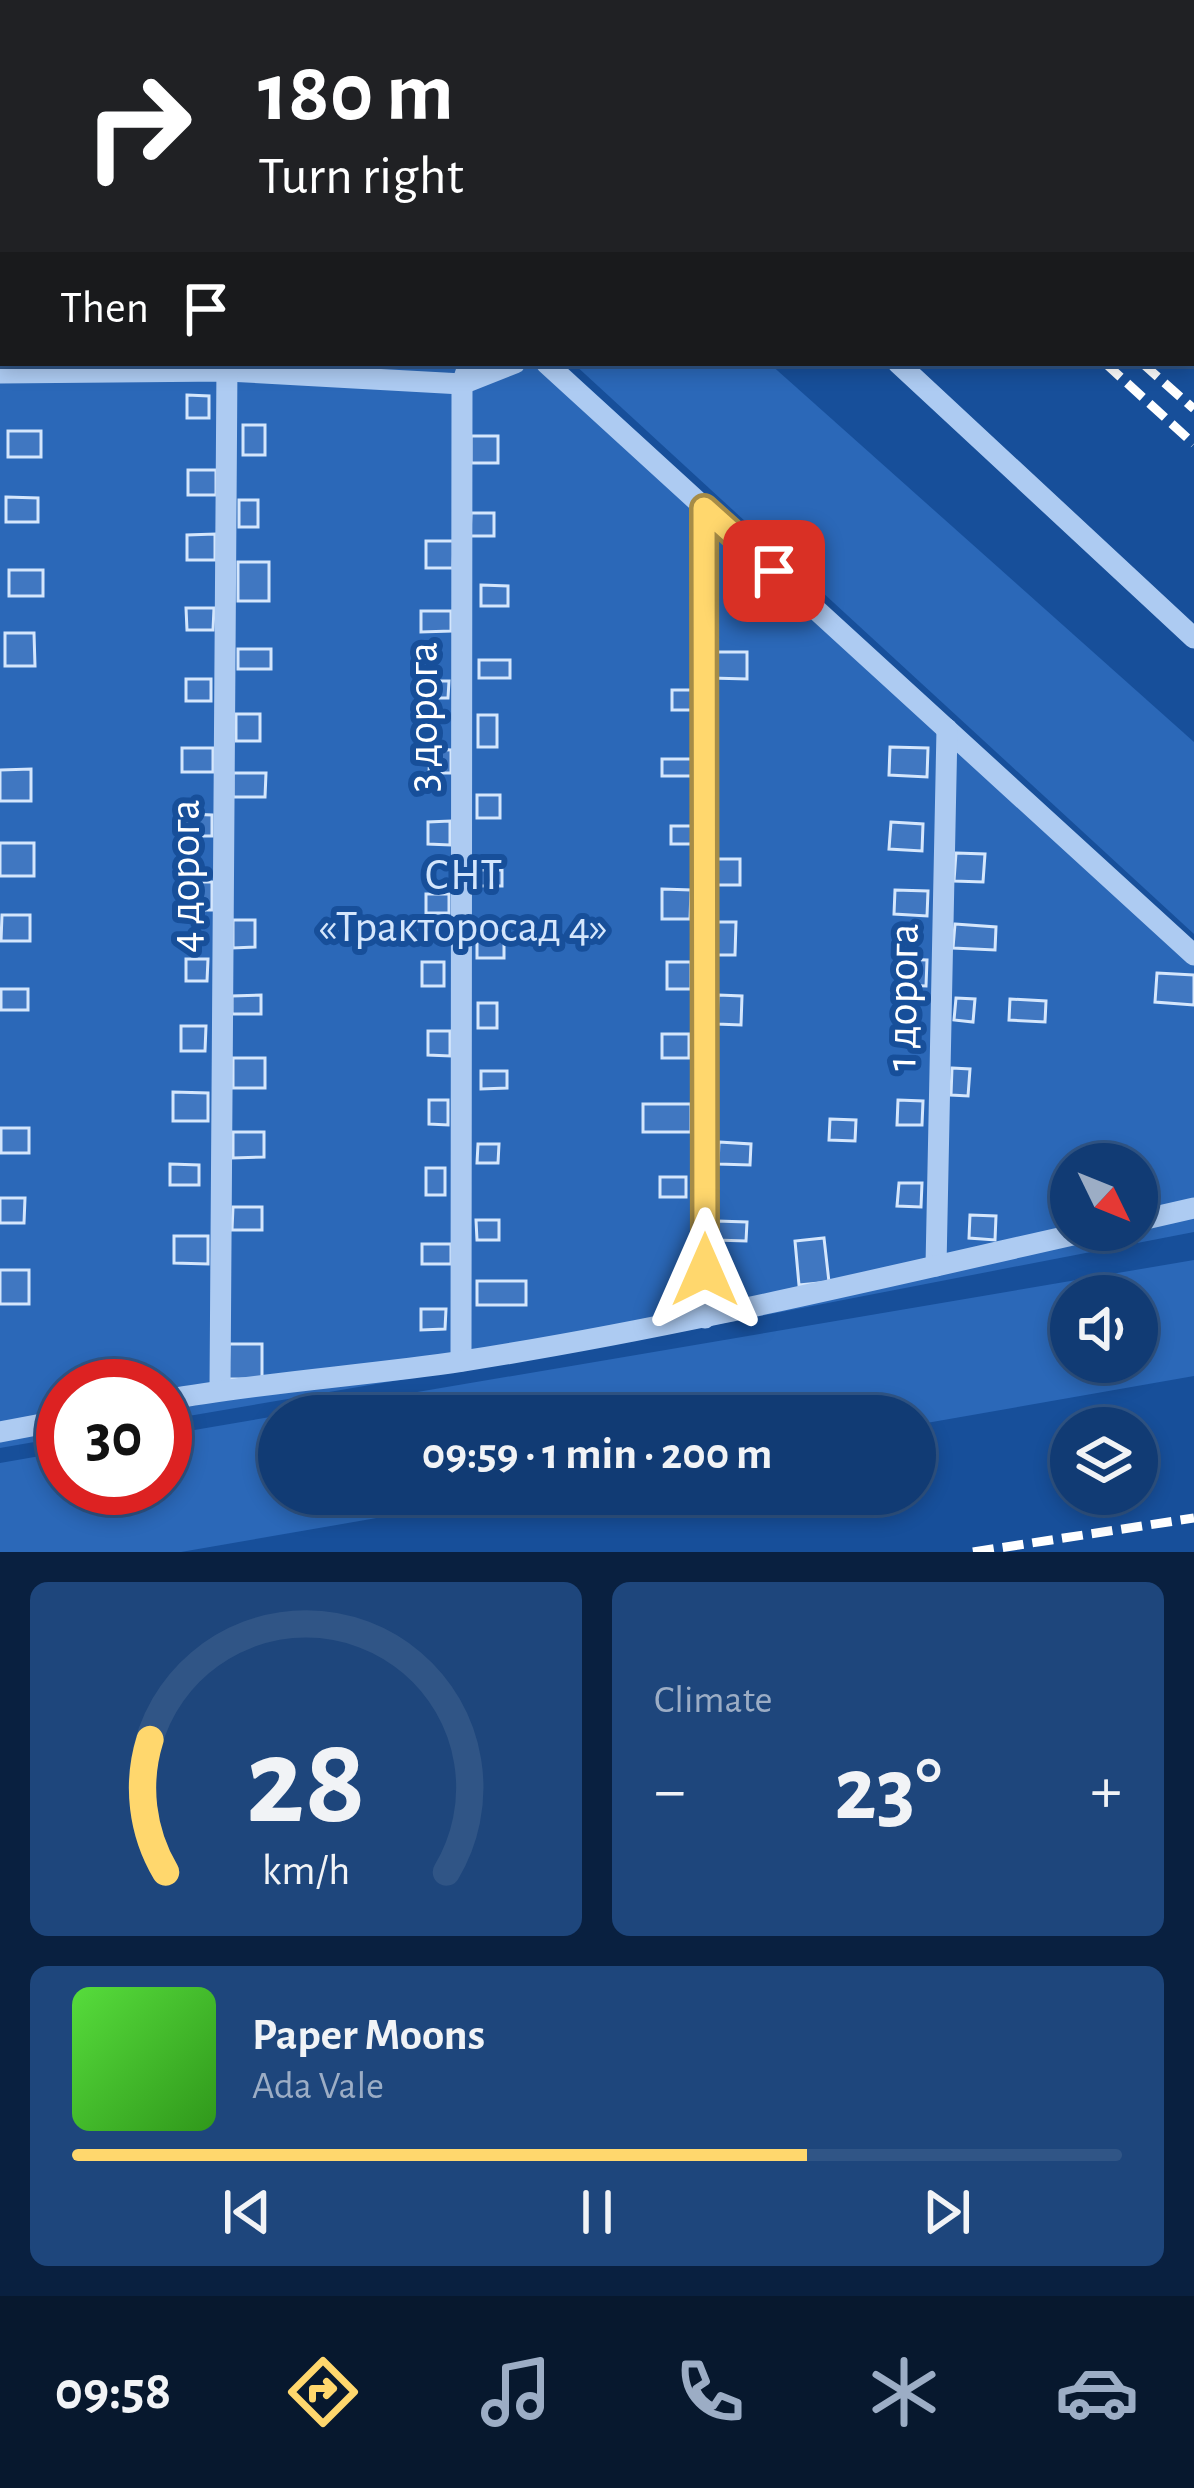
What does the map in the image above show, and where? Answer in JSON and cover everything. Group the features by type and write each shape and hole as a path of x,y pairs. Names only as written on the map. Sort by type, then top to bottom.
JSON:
{"street":[{"path":"0,373 227,367 465,374 501,366"},
{"path":"549,366 1194,955"},
{"path":"901,366 1194,638"},
{"name":"4 дорога","path":"220,1390 227,367"},
{"name":"3 дорога","path":"461,1361 465,374"},
{"path":"704,508 705,1318"},
{"name":"1 дорога","path":"936,1266 947,729"},
{"path":"1158,1216 1194,1208"},
{"path":"192,1395 461,1361 705,1318 1050,1240"},
{"path":"0,1432 36,1425"}],"green space":[{"name":"СНТ «Тракторосад 4»","path":"0,366 565,366 1194,947 1194,1232 1158,1239 1158,1143 1050,1143 1050,1251 1096,1251 647,1338 312,1395 258,1395 258,1404 192,1415 192,1359 36,1359 36,1442 0,1448"},
{"path":"576,366 772,366 1194,742 1194,934"},
{"path":"1194,1260 1194,1376 1158,1382 1158,1275 1106,1275"},
{"path":"1050,1284 1050,1383 1154,1383 936,1421 936,1395 400,1395"},
{"path":"258,1419 258,1515 394,1515 181,1552 0,1552 0,1463 36,1457 36,1515 192,1515 192,1430"}],"building":[{"path":"187,395 209,396 209,418 187,418"},
{"path":"243,425 265,425 265,455 243,455"},
{"path":"8,431 41,431 41,457 8,457"},
{"path":"471,436 498,436 498,463 471,463"},
{"path":"188,470 216,470 216,495 188,495"},
{"path":"6,497 38,498 38,522 6,522"},
{"path":"239,500 258,500 258,527 239,527"},
{"path":"471,513 494,513 494,536 470,536"},
{"path":"215,534 215,560 187,560 187,535"},
{"path":"426,541 454,541 453,568 426,568"},
{"path":"238,562 269,562 269,601 238,601"},
{"path":"9,570 43,570 43,596 9,596"},
{"path":"481,585 508,586 508,606 481,606"},
{"path":"186,608 214,608 213,630 187,630"},
{"path":"421,611 451,611 451,631 421,632"},
{"path":"5,633 34,633 35,666 5,666"},
{"path":"238,649 271,649 271,669 238,669"},
{"path":"711,652 747,652 747,679 711,678"},
{"path":"479,660 510,660 510,678 479,678"},
{"path":"186,679 211,679 211,701 186,701"},
{"path":"421,681 449,681 448,698 421,698"},
{"path":"672,690 694,690 694,710 672,710"},
{"path":"236,714 260,714 260,741 236,741"},
{"path":"478,715 497,715 497,747 478,747"},
{"path":"890,747 928,748 927,777 889,775"},
{"path":"182,748 213,748 213,772 182,772"},
{"path":"430,749 451,750 451,773 429,773"},
{"path":"662,759 692,759 692,776 662,776"},
{"path":"31,769 31,801 0,801 0,770"},
{"path":"233,773 266,773 265,797 233,797"},
{"path":"477,795 500,795 500,818 477,818"},
{"path":"186,814 212,815 212,836 186,836"},
{"path":"450,821 450,845 428,844 428,822"},
{"path":"891,822 923,824 922,851 889,849"},
{"path":"671,826 692,826 692,844 671,844"},
{"path":"0,843 34,843 34,876 0,876"},
{"path":"956,853 985,854 983,882 954,881"},
{"path":"717,859 740,859 740,885 716,885"},
{"path":"479,870 502,870 502,886 479,886"},
{"path":"184,882 212,882 212,910 184,910"},
{"path":"662,889 691,890 690,919 662,919"},
{"path":"895,890 928,891 927,916 894,914"},
{"path":"426,894 449,894 449,913 426,913"},
{"path":"2,915 30,915 30,941 1,941"},
{"path":"233,920 255,920 255,947 233,948"},
{"path":"716,922 736,922 735,955 716,955"},
{"path":"955,924 996,927 995,950 953,948"},
{"path":"477,937 504,938 504,958 477,958"},
{"path":"186,959 208,959 207,981 186,981"},
{"path":"901,959 927,960 926,986 900,985"},
{"path":"422,962 444,962 444,986 422,986"},
{"path":"667,962 691,962 691,989 667,989"},
{"path":"1157,973 1194,975 1194,1005 1155,1002"},
{"path":"1,989 28,989 28,1010 1,1010"},
{"path":"261,995 261,1014 232,1014 232,996"},
{"path":"718,995 742,996 741,1025 717,1024"},
{"path":"956,998 975,999 973,1022 954,1020"},
{"path":"1010,999 1046,1001 1045,1022 1009,1020"},
{"path":"478,1003 497,1003 497,1028 478,1028"},
{"path":"181,1026 206,1026 205,1051 181,1051"},
{"path":"428,1031 450,1031 450,1056 428,1055"},
{"path":"662,1034 689,1034 689,1058 662,1058"},
{"path":"233,1058 265,1058 265,1088 233,1088"},
{"path":"952,1068 970,1069 968,1096 951,1095"},
{"path":"481,1071 507,1071 507,1088 481,1089"},
{"path":"173,1092 208,1093 208,1121 173,1121"},
{"path":"429,1100 448,1100 448,1125 429,1124"},
{"path":"898,1100 923,1101 922,1125 897,1125"},
{"path":"643,1104 691,1104 691,1132 643,1132"},
{"path":"830,1119 856,1120 855,1141 829,1140"},
{"path":"1,1128 29,1128 29,1153 1,1153"},
{"path":"233,1132 264,1132 264,1157 233,1158"},
{"path":"719,1142 751,1144 750,1165 718,1164"},
{"path":"478,1144 499,1144 498,1163 477,1163"},
{"path":"170,1164 199,1165 199,1185 170,1185"},
{"path":"426,1168 445,1168 445,1195 426,1195"},
{"path":"660,1177 686,1177 686,1197 660,1197"},
{"path":"899,1183 922,1183 921,1207 897,1206"},
{"path":"0,1198 25,1198 24,1223 0,1223"},
{"path":"233,1207 262,1207 262,1230 232,1230"},
{"path":"970,1215 996,1216 995,1240 969,1238"},
{"path":"476,1220 499,1220 499,1240 477,1240"},
{"path":"716,1221 747,1222 746,1241 715,1240"},
{"path":"174,1236 208,1236 208,1264 174,1263"},
{"path":"824,1238 829,1282 799,1285 795,1241"},
{"path":"422,1244 451,1244 451,1264 422,1264"},
{"path":"0,1270 29,1270 29,1304 0,1304"},
{"path":"477,1281 526,1281 526,1305 477,1305"},
{"path":"421,1309 446,1309 445,1329 421,1330"},
{"path":"229,1344 262,1344 262,1379 228,1379"}],"railway":[{"path":"1108,366 1194,444"},
{"path":"1145,366 1194,409"},
{"path":"973,1552 1194,1518"}],"route":[{"path":"705,1270 704,508 774,571"}]}
